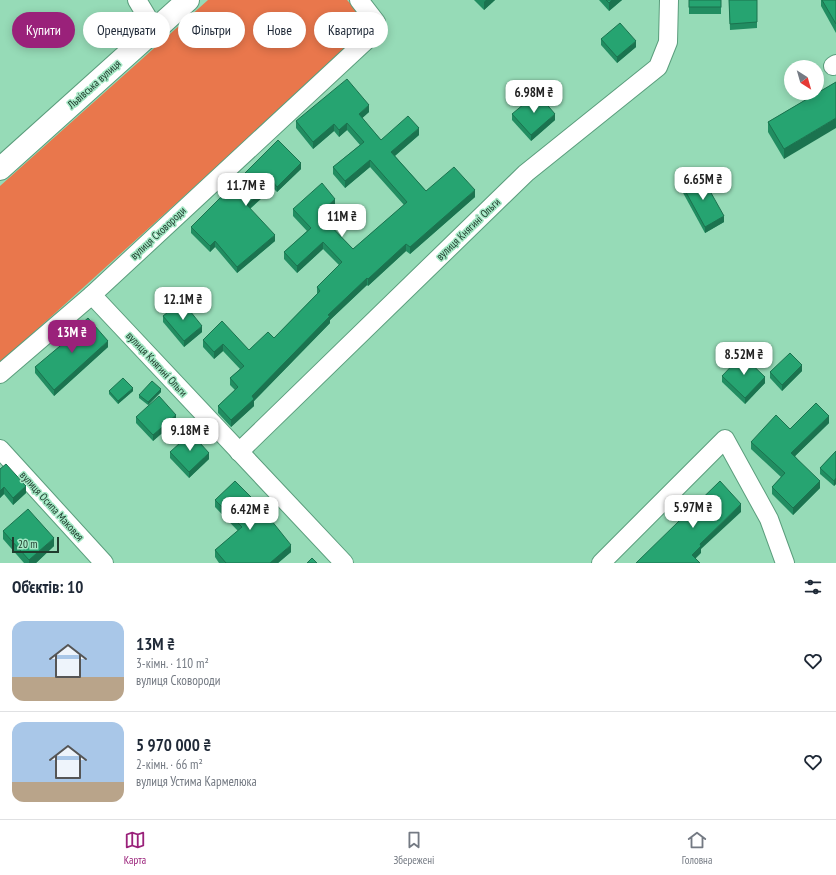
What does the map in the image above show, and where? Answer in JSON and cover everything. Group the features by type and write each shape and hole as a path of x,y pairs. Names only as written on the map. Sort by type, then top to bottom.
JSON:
{"main road":[{"name":"Львівська вулиця","path":"170,16 188,0"},
{"name":"Львівська вулиця","path":"0,169 135,48"}],"street":[{"path":"137,0 144,12"},
{"name":"вулиця Сковороди","path":"0,374 92,295 370,37 376,22 359,0"},
{"name":"вулиця Княгині Ольги","path":"239,452 526,173 658,67 668,42 669,0"},
{"name":"вулиця Княгині Ольги","path":"92,295 344,563"},
{"path":"601,563 725,438 769,520 785,563"},
{"name":"вулиця Осипа Маковея","path":"0,449 104,563"}],"shaded area":[{"path":"208,0 347,0 358,12 314,12 314,48 348,48 0,363 0,186 154,48 170,48 170,34 178,27 178,48 245,48 245,12 195,12"}],"building":[{"path":"689,0 721,0 721,7 689,7"},
{"path":"729,0 757,0 757,22 730,24"},
{"path":"822,0 836,0 836,24"},
{"path":"620,23 636,41 617,57 601,39"},
{"path":"347,79 369,105 359,114 381,140 408,116 419,128 391,152 426,191 454,167 475,190 410,247 406,244 368,279 367,278 328,315 330,316 252,396 254,399 231,420 218,406 238,387 230,378 244,366 223,344 214,352 203,340 222,321 249,350 268,332 274,338 320,291 317,287 342,262 323,242 297,266 284,252 311,228 293,209 322,183 335,199 319,214 353,249 407,202 370,160 345,181 333,167 364,142 347,123 339,130 334,124 313,142 296,121"},
{"path":"836,82 836,118 784,149 768,122 805,100 824,100 824,89"},
{"path":"537,93 555,114 531,135 512,114"},
{"path":"278,140 301,163 277,187 273,182 247,205 275,235 237,267 215,241 210,246 191,227"},
{"path":"701,175 724,216 705,227 682,185"},
{"path":"182,301 202,326 184,341 163,316"},
{"path":"88,318 108,341 54,390 35,367 66,341 64,339"},
{"path":"790,353 802,365 782,385 770,372"},
{"path":"742,355 765,377 745,398 722,376"},
{"path":"123,378 133,388 118,401 109,391"},
{"path":"152,381 161,389 148,402 139,395"},
{"path":"159,396 176,415 153,435 136,417"},
{"path":"816,403 829,416 791,453 820,481 793,508 772,487 785,473 751,442 776,415 790,429"},
{"path":"191,433 209,453 189,472 170,452"},
{"path":"836,451 836,478 834,481 820,468"},
{"path":"6,464 26,486 13,498 4,487 0,491 0,469"},
{"path":"235,481 259,505 291,545 270,563 226,563 215,550 242,527 215,500"},
{"path":"720,481 741,504 700,544 701,546 692,555 700,563 636,563"},
{"path":"28,509 54,538 29,560 3,531"},
{"path":"312,558 317,563 307,563"}]}
